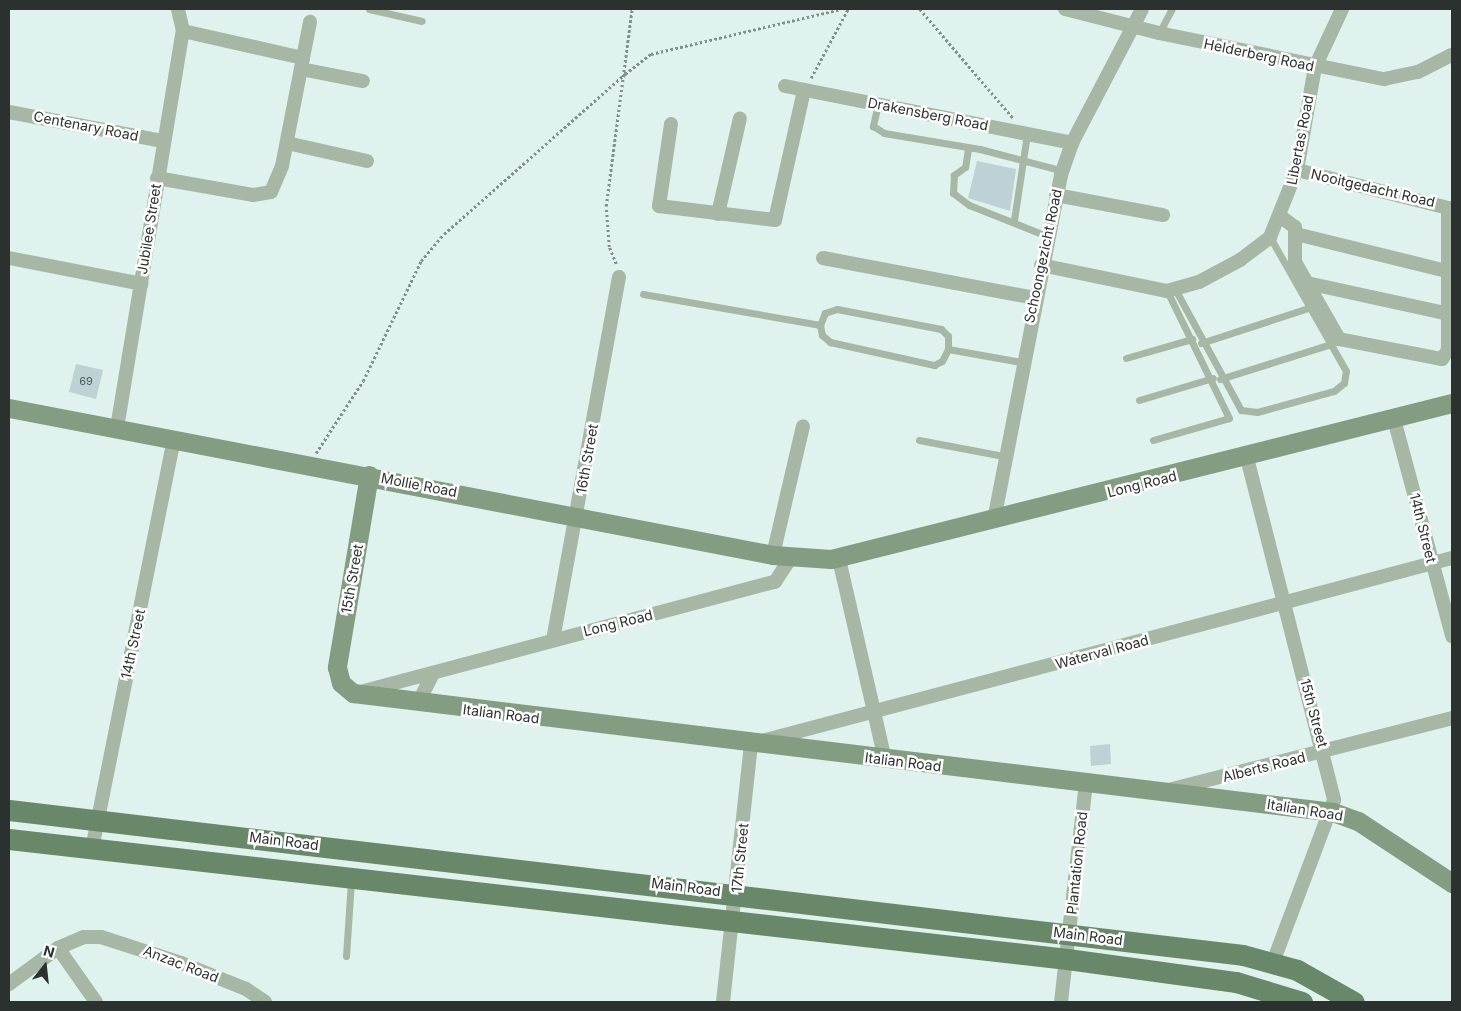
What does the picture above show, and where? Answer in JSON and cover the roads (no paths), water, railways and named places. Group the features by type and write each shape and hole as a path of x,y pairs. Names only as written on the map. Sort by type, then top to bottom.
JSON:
{"main road":[{"name":"Long Road","path":"835,559 1248,458 1452,404"},
{"name":"Mollie Road","path":"9,408 369,475 782,556 835,559"},
{"name":"15th Street","path":"347,688 337,667 369,475"},
{"name":"Italian Road","path":"347,688 418,703 1333,812 1358,821 1452,883"},
{"name":"Main Road","path":"9,810 737,893 1069,934 1273,962 1317,979 1354,1002"},
{"name":"Main Road","path":"9,839 733,924 1067,959 1302,1002"}],"street":[{"path":"178,9 182,31 363,81"},
{"name":"Helderberg Road","path":"1065,9 1159,33 1315,67 1384,79 1418,72 1452,54"},
{"name":"Schoongezicht Road","path":"994,520 1021,362 1062,171 1072,143 1142,9"},
{"name":"Libertas Road","path":"1041,266 1171,290 1199,282 1240,260 1270,237 1281,217 1297,170 1315,67 1342,9"},
{"path":"157,178 262,196 277,184 287,143 310,22"},
{"name":"Jubilee Street","path":"117,428 182,31"},
{"name":"Drakensberg Road","path":"784,86 1072,143"},
{"path":"671,124 658,204 718,214 777,219 804,90"},
{"name":"Centenary Road","path":"9,112 163,141"},
{"path":"718,214 740,118"},
{"path":"287,143 367,161"},
{"name":"Nooitgedacht Road","path":"1297,170 1450,208"},
{"path":"1056,195 1163,216"},
{"path":"1296,234 1295,262 1342,341 1442,359 1448,350 1447,271 1450,208"},
{"path":"1281,217 1296,234 1447,271"},
{"path":"9,258 141,284"},
{"path":"824,258 1034,298"},
{"name":"16th Street","path":"553,640 577,516 618,278"},
{"path":"1307,283 1449,314"},
{"name":"14th Street","path":"1394,419 1452,636"},
{"path":"782,556 803,426"},
{"name":"14th Street","path":"92,849 174,440"},
{"name":"15th Street","path":"1248,458 1324,752 1333,812"},
{"name":"Long Road","path":"347,688 432,676 553,640 776,582 782,556"},
{"name":"Waterval Road","path":"751,744 872,715 1452,558"},
{"path":"835,559 872,715 885,760"},
{"path":"418,703 432,676"},
{"name":"Alberts Road","path":"1162,792 1452,718"},
{"name":"17th Street","path":"723,1002 737,893 751,744"},
{"name":"Plantation Road","path":"1061,1002 1086,783"},
{"path":"1273,962 1333,812"},
{"name":"Anzac Road","path":"58,948 94,936 181,963 246,989 264,1002"},
{"path":"9,984 58,948 96,1002"}],"lane":[{"path":"369,9 422,21"},
{"path":"1159,33 1172,9"},
{"path":"878,104 876,130 1024,161 1062,171"},
{"path":"1014,220 1027,134"},
{"path":"968,149 964,167 954,176 953,194 969,205 1014,220 1047,236"},
{"path":"1171,290 1192,339 1216,378 1241,410 1257,412 1334,391 1347,377 1311,307 1270,237"},
{"path":"1153,440 1229,418 1216,378 1201,343 1171,290"},
{"path":"643,294 820,325"},
{"path":"1201,343 1311,307"},
{"path":"837,309 941,329 948,336 948,349 942,361 934,365 830,342 822,336 820,325 825,313 837,309"},
{"path":"1126,358 1192,339"},
{"path":"1139,400 1331,344"},
{"path":"948,349 1021,362"},
{"path":"920,440 1004,456"},
{"path":"346,956 352,878"}]}
